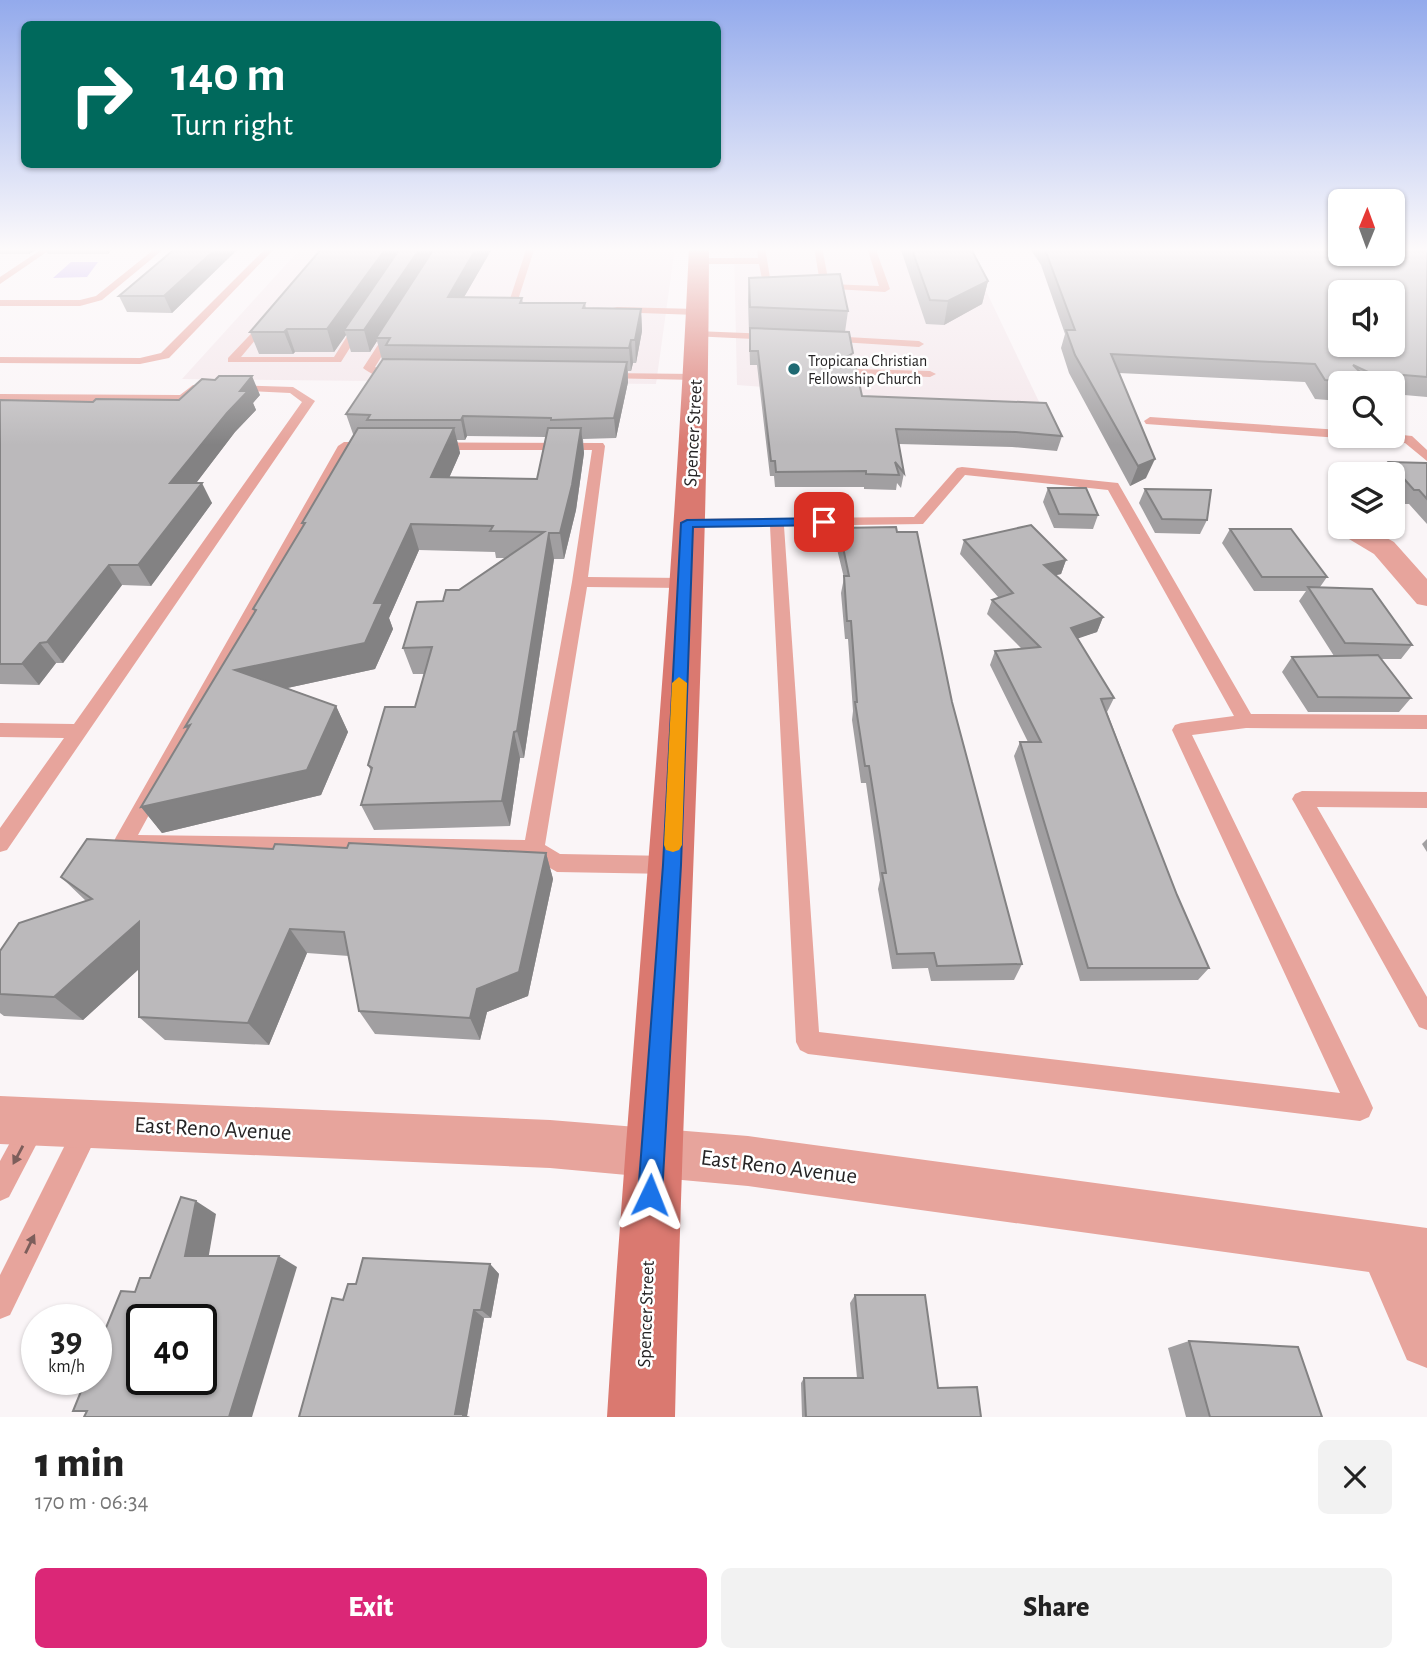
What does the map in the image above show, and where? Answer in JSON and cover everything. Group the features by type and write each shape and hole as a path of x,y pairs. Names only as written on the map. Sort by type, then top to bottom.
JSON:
{"street":[{"name":"Spencer Street","path":"641,1417 652,1152 672,865 697,313"},
{"path":"1369,539 1384,548 1427,597"},
{"name":"East Reno Avenue","path":"18,1120 550,1144 652,1152 762,1163 1406,1251"},
{"path":"1406,1251 1427,1340"}],"lane":[{"path":"0,360 140,361 165,356 207,313"},
{"path":"273,313 232,360 337,360 368,313"},
{"path":"629,313 783,337"},
{"path":"397,324 369,368 378,373 406,374"},
{"path":"810,338 893,358 930,374"},
{"path":"855,372 893,358 919,344"},
{"path":"600,376 696,377"},
{"path":"0,397 183,400 194,387 293,390 309,401 0,844"},
{"path":"1150,421 1328,433"},
{"path":"1405,439 1427,457"},
{"path":"534,849 580,582 599,446 344,446 122,843 534,849 557,863 672,865"},
{"path":"687,523 918,521 962,471 1113,486 1246,722"},
{"path":"777,523 808,1042 1360,1108 1181,730 1246,722 1427,722"},
{"path":"580,582 684,583"},
{"path":"0,730 78,731"},
{"path":"1427,800 1302,799 1427,1019"},
{"path":"0,1188 18,1120"},
{"path":"0,1305 90,1123"}],"shaded area":[{"path":"242,313 666,313 656,384 182,379"},
{"path":"735,313 997,313 1042,408 737,385"}],"building":[{"path":"266,313 339,313 327,329 250,332"},
{"path":"356,313 376,313 364,330 344,330"},
{"path":"392,313 640,313 635,340 631,340 629,348 386,345 390,338 376,338"},
{"path":"1069,313 1328,313 1328,357 1405,357 1405,313 1427,313 1427,377 1405,375 1405,371 1366,371 1353,365 1359,371 1328,371 1328,380 1325,380 1315,364 1111,354 1155,459 1138,466 1075,355 1066,330 1075,330"},
{"path":"750,328 849,332 853,353 847,357 855,363 862,396 1046,403 1062,436 896,429 904,473 895,462 899,475 866,474 866,471 776,472 775,461 771,461 758,351 750,351"},
{"path":"383,359 627,362 614,418 551,420 463,416 461,420 367,420 370,415 346,414"},
{"path":"219,376 252,376 240,391 248,391 170,483 202,483 138,565 109,565 47,642 40,643 22,664 0,664 0,400 179,400 202,379 215,380"},
{"path":"358,428 454,428 431,477 537,479 548,428 581,428 572,485 560,533 549,533 517,731 514,732 502,801 361,805 372,768 368,765 385,707 415,707 432,647 403,648 417,602 443,601 446,590 459,590 544,532 490,531 493,526 411,524 374,603 383,603 365,643 235,670 336,706 307,770 141,807 190,725 185,727 256,610 253,609"},
{"path":"1405,462 1427,463 1427,499 1419,490 1414,490 1405,480"},
{"path":"1048,488 1086,488 1098,515 1059,514"},
{"path":"1145,489 1211,490 1207,520 1162,519"},
{"path":"1031,525 1066,560 1044,565 1103,617 1071,628 1114,698 1101,699 1177,895 1209,968 1088,968 1020,742 1041,742 995,651 1040,647 992,600 1013,593 964,540"},
{"path":"896,527 897,532 917,532 952,702 1022,964 937,966 934,953 897,954 882,873 886,873 869,766 865,766 855,702 851,621 847,621 844,576 849,576 839,528"},
{"path":"1230,529 1291,529 1327,577 1262,577"},
{"path":"1308,587 1372,589 1412,645 1345,643"},
{"path":"1378,655 1411,698 1318,697 1292,657"},
{"path":"87,839 273,849 275,844 347,848 349,843 546,853 519,972 477,989 470,1018 359,1011 344,932 290,929 248,1023 139,1017 139,922 54,997 0,994 0,951 19,923 92,899 61,877"},
{"path":"181,1197 196,1201 185,1256 279,1256 229,1417 84,1417 87,1411 73,1411 80,1395 112,1395 112,1313 121,1291 135,1292 140,1278 150,1278"},
{"path":"363,1258 490,1264 481,1310 474,1310 455,1414 463,1414 463,1417 299,1417 332,1298 343,1300 348,1284 356,1284"},
{"path":"855,1295 925,1295 938,1388 977,1387 981,1417 806,1417 804,1378 863,1378"},
{"path":"1189,1341 1298,1347 1322,1417 1210,1417"}],"slow traffic":[{"path":"673,845 679,683"}],"place":[{"name":"Tropicana Christian Fellowship Church","path":"794,369"}],"route":[{"path":"650,1195 672,865 687,523 824,522"}]}
